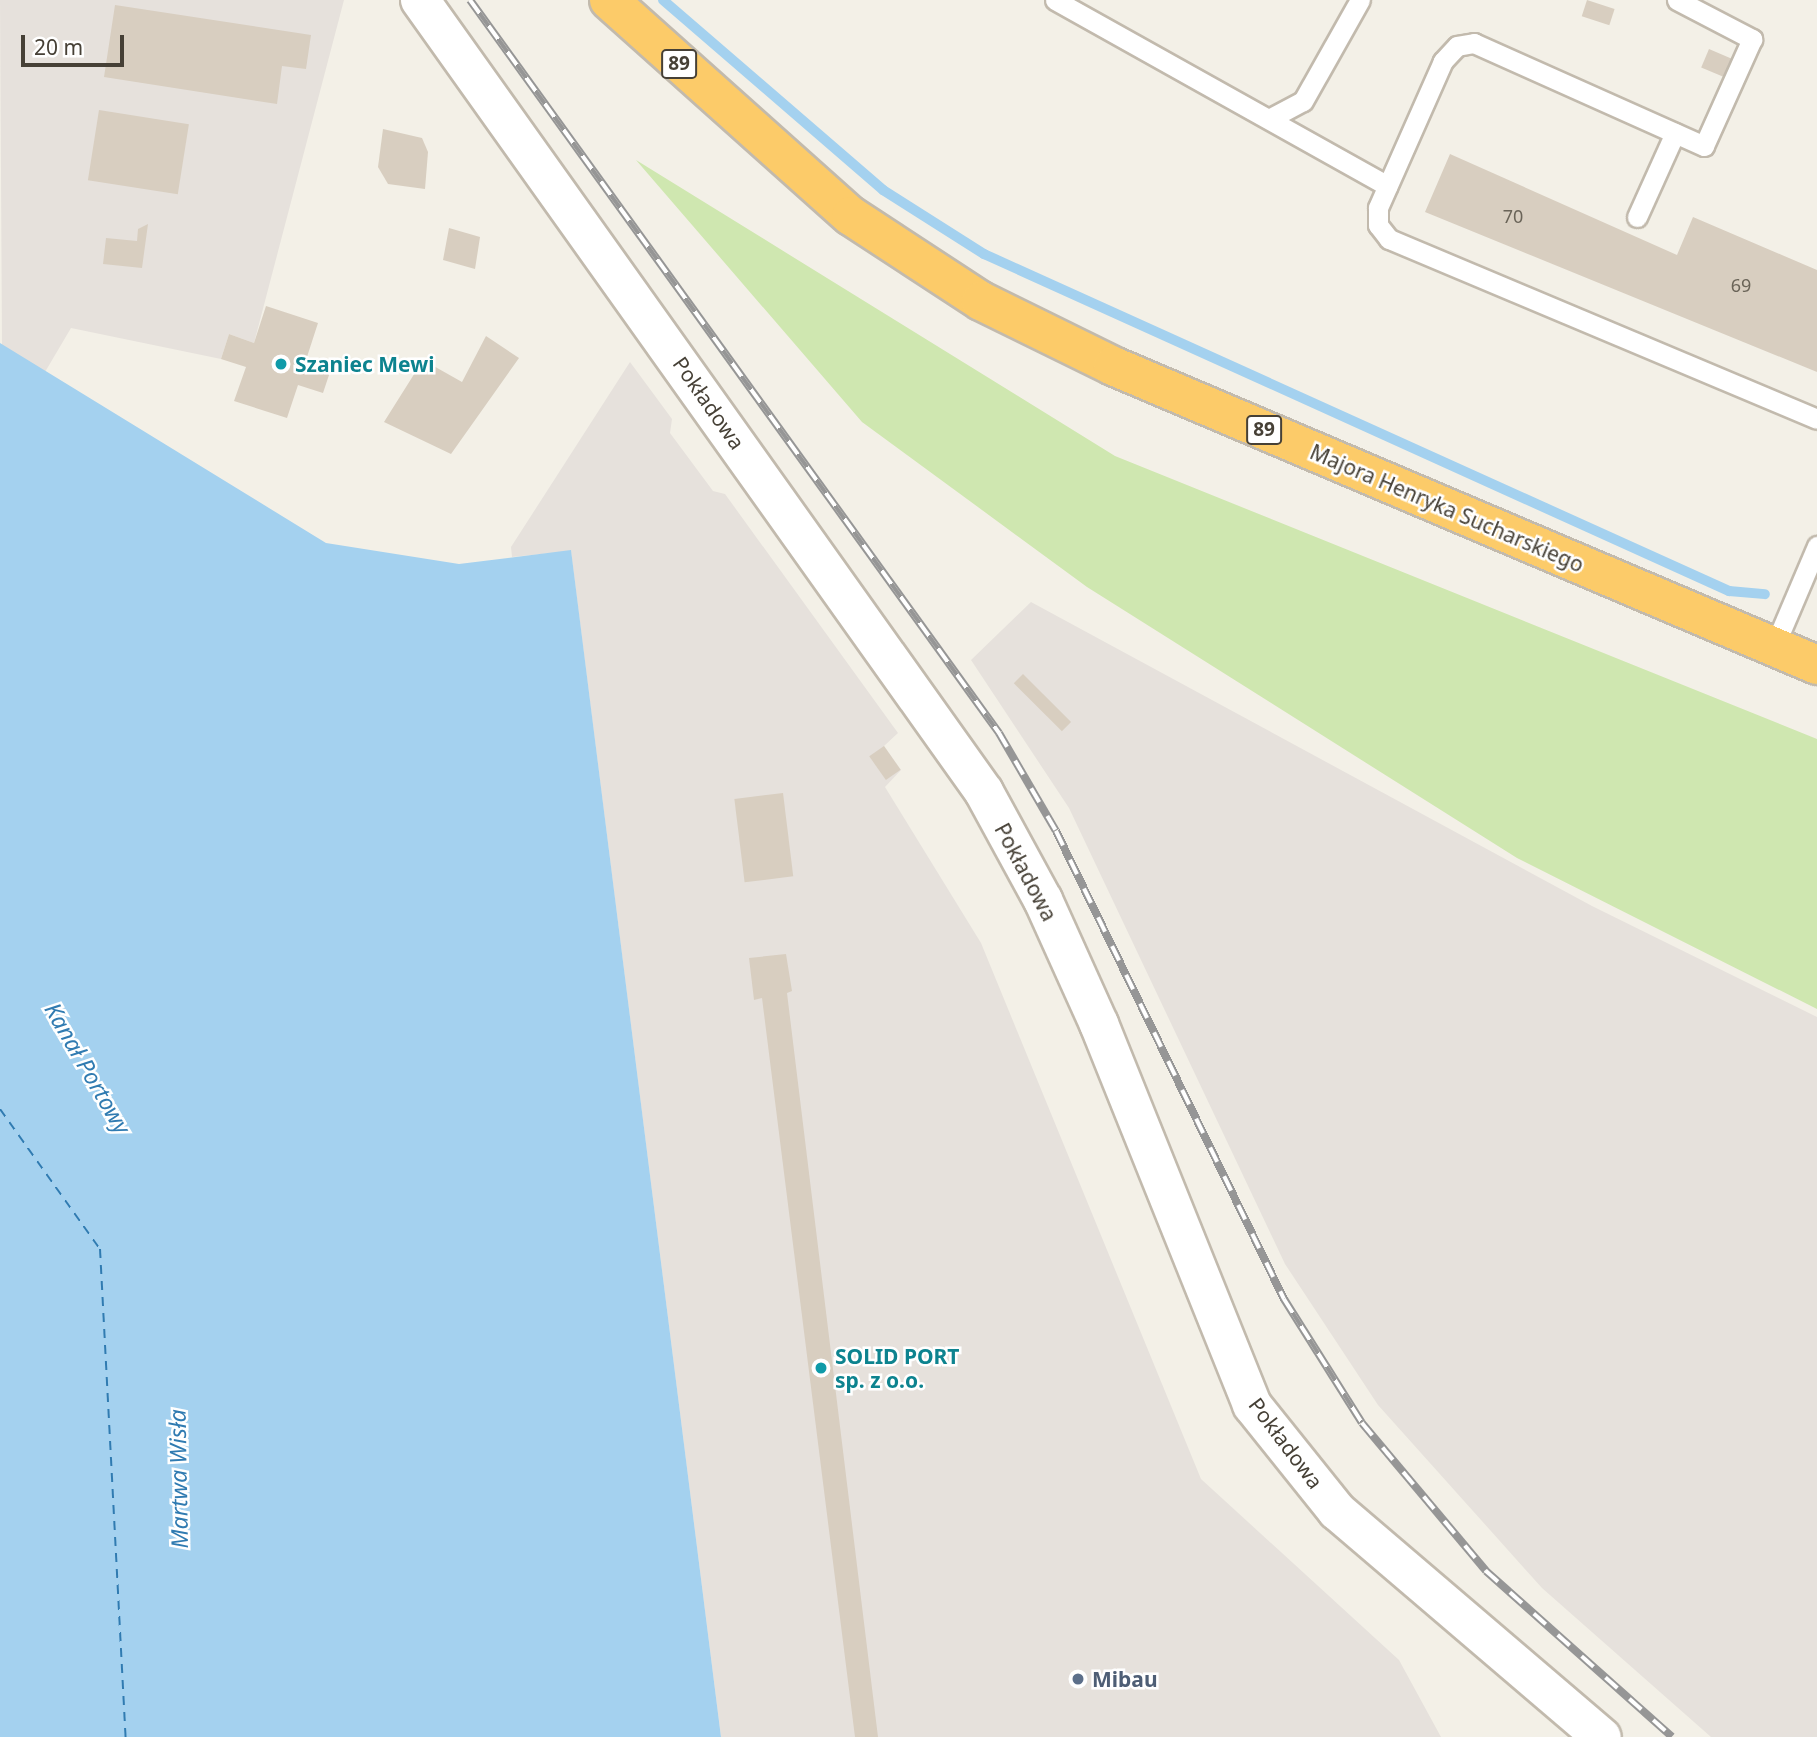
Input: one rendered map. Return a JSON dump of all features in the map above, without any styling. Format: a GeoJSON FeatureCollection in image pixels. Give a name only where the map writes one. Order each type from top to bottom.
{"type":"FeatureCollection","features":[{"type":"Feature","properties":{"kind":"highway","name":"Majora Henryka Sucharskiego"},"geometry":{"type":"LineString","coordinates":[[609,0],[851,216],[981,301],[1126,371],[1817,665]]}},
{"type":"Feature","properties":{"kind":"street","name":"Pokładowa"},"geometry":{"type":"LineString","coordinates":[[420,0],[984,792],[1043,900],[1099,1024],[1252,1405],[1337,1511],[1602,1737]]}},
{"type":"Feature","properties":{"kind":"lane"},"geometry":{"type":"LineString","coordinates":[[1055,0],[1388,186]]}},
{"type":"Feature","properties":{"kind":"lane"},"geometry":{"type":"LineString","coordinates":[[1269,119],[1303,101],[1360,0]]}},
{"type":"Feature","properties":{"kind":"lane"},"geometry":{"type":"LineString","coordinates":[[1677,0],[1752,39],[1704,146],[1474,43],[1457,46],[1443,61],[1378,208],[1378,225],[1389,239],[1817,419]]}},
{"type":"Feature","properties":{"kind":"lane"},"geometry":{"type":"LineString","coordinates":[[1636,217],[1675,133]]}},
{"type":"Feature","properties":{"kind":"lane"},"geometry":{"type":"LineString","coordinates":[[1774,647],[1817,546]]}},
{"type":"Feature","properties":{"kind":"shaded area"},"geometry":{"type":"Polygon","coordinates":[[[0,0],[344,0],[254,343],[229,334],[221,359],[71,328],[45,372],[2,346],[0,0]]]}},
{"type":"Feature","properties":{"kind":"shaded area"},"geometry":{"type":"Polygon","coordinates":[[[630,362],[672,419],[670,433],[713,491],[725,494],[898,733],[884,746],[901,770],[885,787],[981,943],[1201,1479],[1399,1660],[1441,1737],[721,1737],[571,551],[512,557],[511,547],[630,362]]]}},
{"type":"Feature","properties":{"kind":"shaded area"},"geometry":{"type":"Polygon","coordinates":[[[1031,602],[1592,906],[1817,1017],[1817,1737],[1711,1737],[1542,1588],[1378,1405],[1285,1264],[1069,808],[971,660],[1031,602]]]}},
{"type":"Feature","properties":{"kind":"green space"},"geometry":{"type":"Polygon","coordinates":[[[636,160],[1115,456],[1817,739],[1817,1009],[1517,858],[1087,587],[862,422],[636,160]]]}},
{"type":"Feature","properties":{"kind":"water"},"geometry":{"type":"Polygon","coordinates":[[[0,343],[326,543],[459,564],[571,550],[721,1737],[0,1737],[0,343]]]}},
{"type":"Feature","properties":{"kind":"building"},"geometry":{"type":"Polygon","coordinates":[[[1587,0],[1615,9],[1609,25],[1582,16],[1587,0]]]}},
{"type":"Feature","properties":{"kind":"building"},"geometry":{"type":"Polygon","coordinates":[[[115,5],[311,35],[306,69],[282,66],[277,104],[104,77],[115,5]]]}},
{"type":"Feature","properties":{"kind":"building"},"geometry":{"type":"Polygon","coordinates":[[[1709,49],[1733,59],[1725,78],[1701,67],[1709,49]]]}},
{"type":"Feature","properties":{"kind":"building"},"geometry":{"type":"Polygon","coordinates":[[[99,110],[189,124],[178,194],[88,180],[99,110]]]}},
{"type":"Feature","properties":{"kind":"building"},"geometry":{"type":"Polygon","coordinates":[[[383,129],[422,138],[428,152],[425,189],[388,184],[378,167],[383,129]]]}},
{"type":"Feature","properties":{"kind":"building"},"geometry":{"type":"Polygon","coordinates":[[[1450,154],[1677,255],[1693,217],[1817,270],[1817,372],[1425,212],[1450,154]]]}},
{"type":"Feature","properties":{"kind":"building"},"geometry":{"type":"Polygon","coordinates":[[[148,224],[142,268],[103,264],[106,238],[137,241],[138,229],[148,224]]]}},
{"type":"Feature","properties":{"kind":"building"},"geometry":{"type":"Polygon","coordinates":[[[449,228],[480,237],[475,269],[443,260],[449,228]]]}},
{"type":"Feature","properties":{"kind":"building","name":"Szaniec Mewi"},"geometry":{"type":"Polygon","coordinates":[[[266,306],[318,323],[306,360],[331,369],[323,393],[298,385],[287,418],[234,401],[246,367],[221,359],[229,334],[254,343],[266,306]]]}},
{"type":"Feature","properties":{"kind":"building"},"geometry":{"type":"Polygon","coordinates":[[[486,336],[519,358],[451,454],[384,422],[423,360],[462,382],[486,336]]]}},
{"type":"Feature","properties":{"kind":"building"},"geometry":{"type":"Polygon","coordinates":[[[1023,674],[1071,722],[1062,731],[1014,683],[1023,674]]]}},
{"type":"Feature","properties":{"kind":"building"},"geometry":{"type":"Polygon","coordinates":[[[884,746],[901,770],[886,780],[869,756],[884,746]]]}},
{"type":"Feature","properties":{"kind":"building"},"geometry":{"type":"Polygon","coordinates":[[[783,793],[793,876],[745,882],[734,799],[783,793]]]}},
{"type":"Feature","properties":{"kind":"building","name":"SOLID PORT sp. z o.o."},"geometry":{"type":"Polygon","coordinates":[[[786,954],[792,991],[787,993],[878,1737],[855,1737],[762,998],[754,1000],[749,958],[786,954]]]}},
{"type":"Feature","properties":{"kind":"waterway"},"geometry":{"type":"LineString","coordinates":[[663,0],[883,190],[984,254],[1729,591],[1765,594]]}},
{"type":"Feature","properties":{"kind":"ferry route"},"geometry":{"type":"LineString","coordinates":[[0,1109],[100,1249],[126,1737]]}},
{"type":"Feature","properties":{"kind":"railway"},"geometry":{"type":"LineString","coordinates":[[470,0],[999,733],[1056,831],[1284,1299],[1362,1423],[1486,1571],[1672,1737]]}},
{"type":"Feature","properties":{"kind":"place","name":"Szaniec Mewi"},"geometry":{"type":"Point","coordinates":[281,364]}},
{"type":"Feature","properties":{"kind":"place","name":"SOLID PORT sp. z o.o."},"geometry":{"type":"Point","coordinates":[821,1368]}},
{"type":"Feature","properties":{"kind":"place","name":"Mibau"},"geometry":{"type":"Point","coordinates":[1078,1679]}},
{"type":"Feature","properties":{"kind":"water label","name":"Kanał Portowy"},"geometry":{"type":"Point","coordinates":[88,1068]}},
{"type":"Feature","properties":{"kind":"water label","name":"Martwa Wisła"},"geometry":{"type":"Point","coordinates":[178,1479]}}]}
